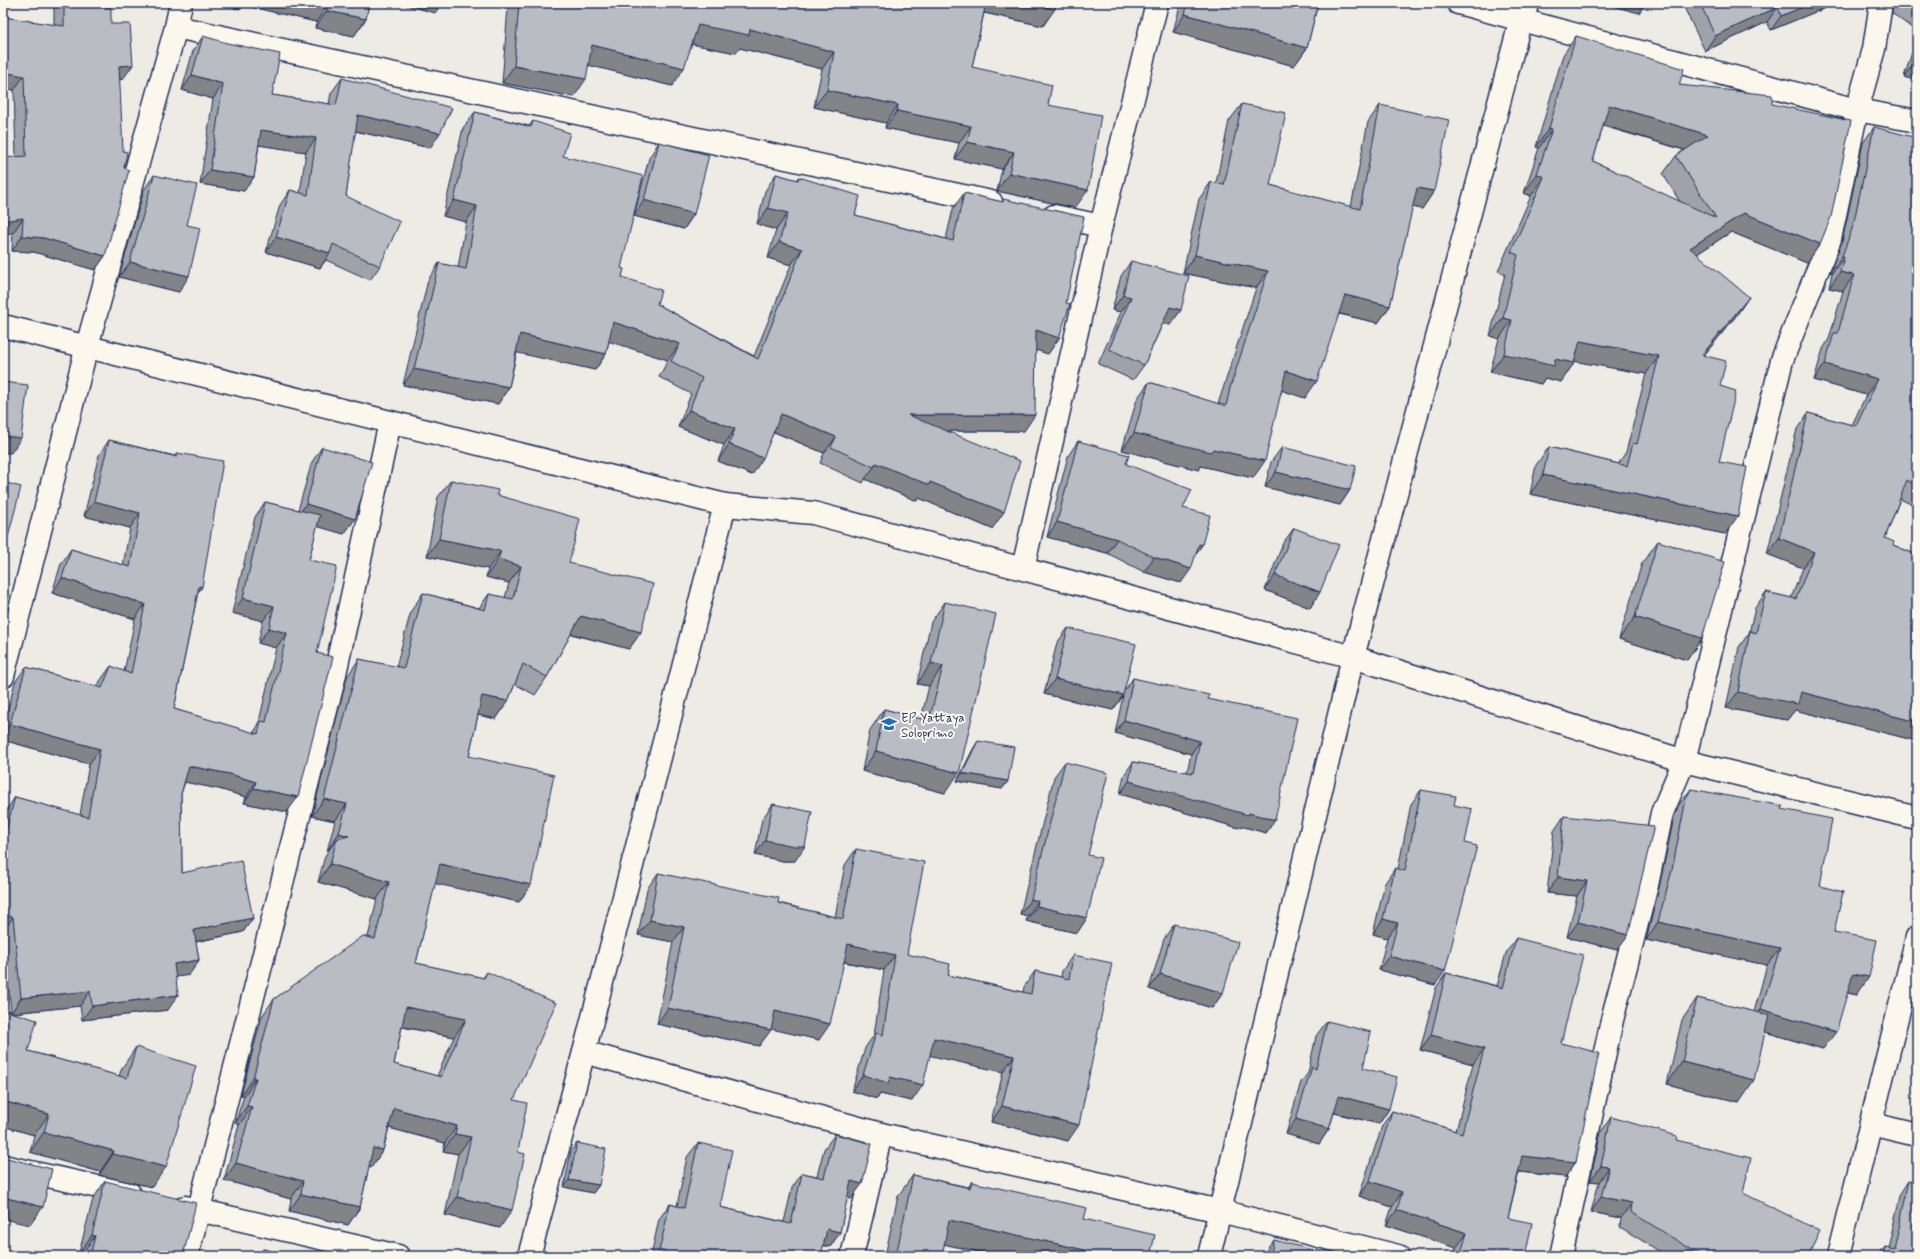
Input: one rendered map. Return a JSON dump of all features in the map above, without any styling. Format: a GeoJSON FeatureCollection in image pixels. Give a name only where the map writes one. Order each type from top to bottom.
{"type":"FeatureCollection","features":[{"type":"Feature","properties":{"kind":"street"},"geometry":{"type":"LineString","coordinates":[[3,676],[87,346],[176,27],[181,3]]}},
{"type":"Feature","properties":{"kind":"street"},"geometry":{"type":"LineString","coordinates":[[1023,568],[1101,226],[1157,3]]}},
{"type":"Feature","properties":{"kind":"street"},"geometry":{"type":"LineString","coordinates":[[1458,3],[1525,11],[1857,110],[1917,121]]}},
{"type":"Feature","properties":{"kind":"street"},"geometry":{"type":"LineString","coordinates":[[1561,1256],[1612,1020],[1647,885],[1662,812],[1684,761],[1782,360],[1830,239],[1857,110],[1874,49],[1881,3]]}},
{"type":"Feature","properties":{"kind":"street"},"geometry":{"type":"LineString","coordinates":[[1209,1256],[1352,657],[1525,11]]}},
{"type":"Feature","properties":{"kind":"street"},"geometry":{"type":"LineString","coordinates":[[176,27],[1008,206]]}},
{"type":"Feature","properties":{"kind":"street"},"geometry":{"type":"LineString","coordinates":[[1031,211],[1101,226]]}},
{"type":"Feature","properties":{"kind":"street"},"geometry":{"type":"LineString","coordinates":[[3,326],[725,505],[813,513],[1352,657],[1684,761],[1917,818]]}},
{"type":"Feature","properties":{"kind":"street"},"geometry":{"type":"LineString","coordinates":[[187,1256],[333,683],[390,422]]}},
{"type":"Feature","properties":{"kind":"street"},"geometry":{"type":"LineString","coordinates":[[529,1256],[584,1052],[725,505]]}},
{"type":"Feature","properties":{"kind":"street"},"geometry":{"type":"LineString","coordinates":[[1838,1256],[1917,937]]}},
{"type":"Feature","properties":{"kind":"street"},"geometry":{"type":"LineString","coordinates":[[584,1052],[881,1134],[1220,1211],[1398,1256]]}},
{"type":"Feature","properties":{"kind":"street"},"geometry":{"type":"LineString","coordinates":[[1871,1124],[1917,1135]]}},
{"type":"Feature","properties":{"kind":"street"},"geometry":{"type":"LineString","coordinates":[[852,1256],[881,1134]]}},
{"type":"Feature","properties":{"kind":"street"},"geometry":{"type":"LineString","coordinates":[[3,1166],[146,1198]]}},
{"type":"Feature","properties":{"kind":"street"},"geometry":{"type":"LineString","coordinates":[[168,1203],[398,1256]]}},
{"type":"Feature","properties":{"kind":"building"},"geometry":{"type":"Polygon","coordinates":[[[64,3],[94,3],[111,8],[111,24],[130,24],[133,65],[119,66],[123,151],[127,152],[124,168],[129,170],[105,256],[44,238],[22,236],[23,218],[3,221],[3,158],[26,156],[24,76],[3,72],[3,17],[64,26],[64,3]]]}},
{"type":"Feature","properties":{"kind":"building"},"geometry":{"type":"Polygon","coordinates":[[[322,3],[369,3],[366,19],[327,11],[328,5],[322,3]]]}},
{"type":"Feature","properties":{"kind":"building"},"geometry":{"type":"Polygon","coordinates":[[[519,3],[986,3],[972,67],[1052,85],[1048,105],[1101,115],[1088,190],[1009,173],[1014,152],[967,142],[971,126],[897,111],[898,105],[827,90],[834,52],[750,29],[749,35],[698,25],[684,68],[592,45],[586,79],[514,66],[519,3]]]}},
{"type":"Feature","properties":{"kind":"building"},"geometry":{"type":"Polygon","coordinates":[[[1029,3],[1057,3],[1055,9],[1029,3]]]}},
{"type":"Feature","properties":{"kind":"building"},"geometry":{"type":"Polygon","coordinates":[[[1188,3],[1318,3],[1307,48],[1185,14],[1188,3]]]}},
{"type":"Feature","properties":{"kind":"building"},"geometry":{"type":"Polygon","coordinates":[[[1700,3],[1812,3],[1781,16],[1778,7],[1715,36],[1700,3]]]}},
{"type":"Feature","properties":{"kind":"building"},"geometry":{"type":"Polygon","coordinates":[[[203,36],[227,43],[280,54],[272,95],[336,105],[342,78],[452,108],[440,133],[358,115],[346,196],[400,222],[380,266],[333,244],[330,253],[276,237],[290,190],[308,195],[316,138],[261,130],[254,177],[210,170],[223,84],[192,75],[203,36]]]}},
{"type":"Feature","properties":{"kind":"building"},"geometry":{"type":"Polygon","coordinates":[[[1576,36],[1684,69],[1679,85],[1772,95],[1772,104],[1851,121],[1831,217],[1820,244],[1744,213],[1690,248],[1749,297],[1702,355],[1726,361],[1720,386],[1736,391],[1719,462],[1747,467],[1738,516],[1543,475],[1549,447],[1627,466],[1633,443],[1637,444],[1659,356],[1580,341],[1574,363],[1555,359],[1554,366],[1504,354],[1512,320],[1503,318],[1518,255],[1511,252],[1544,177],[1537,174],[1552,129],[1549,128],[1576,36]],[[1609,105],[1593,161],[1716,218],[1676,156],[1708,135],[1609,105]]]}},
{"type":"Feature","properties":{"kind":"building"},"geometry":{"type":"Polygon","coordinates":[[[1242,104],[1286,113],[1270,185],[1360,209],[1380,105],[1449,120],[1434,191],[1417,188],[1390,306],[1345,295],[1317,381],[1286,371],[1265,461],[1213,449],[1211,452],[1134,433],[1149,382],[1226,406],[1230,388],[1268,271],[1195,255],[1211,182],[1224,185],[1242,104]]]}},
{"type":"Feature","properties":{"kind":"building"},"geometry":{"type":"Polygon","coordinates":[[[475,112],[531,127],[533,121],[570,133],[563,156],[643,176],[621,268],[624,269],[622,277],[661,290],[657,304],[758,359],[802,249],[779,242],[788,213],[768,208],[776,174],[798,180],[799,177],[860,196],[855,215],[953,241],[964,193],[1003,202],[1003,199],[1084,217],[1066,303],[1070,304],[1059,338],[1036,330],[1035,415],[908,415],[1020,461],[1004,512],[930,482],[929,485],[876,463],[874,467],[831,447],[836,437],[781,414],[763,458],[729,444],[735,429],[689,410],[702,378],[671,361],[680,344],[613,322],[606,354],[520,334],[509,387],[414,369],[439,263],[466,269],[477,206],[454,200],[475,112]]]}},
{"type":"Feature","properties":{"kind":"building"},"geometry":{"type":"Polygon","coordinates":[[[1874,127],[1917,138],[1917,426],[1911,436],[1917,439],[1917,486],[1907,480],[1885,538],[1894,542],[1893,545],[1917,555],[1917,722],[1801,692],[1798,704],[1738,692],[1750,631],[1756,633],[1766,592],[1796,599],[1814,552],[1779,538],[1808,413],[1856,426],[1878,379],[1825,364],[1834,333],[1838,333],[1854,275],[1840,272],[1844,257],[1842,256],[1853,226],[1874,127]]]}},
{"type":"Feature","properties":{"kind":"building"},"geometry":{"type":"Polygon","coordinates":[[[659,142],[709,155],[694,214],[644,200],[659,142]]]}},
{"type":"Feature","properties":{"kind":"building"},"geometry":{"type":"Polygon","coordinates":[[[154,175],[197,185],[187,225],[200,228],[189,276],[130,262],[154,175]]]}},
{"type":"Feature","properties":{"kind":"building"},"geometry":{"type":"Polygon","coordinates":[[[1131,261],[1189,276],[1181,310],[1170,307],[1144,365],[1109,349],[1131,297],[1123,295],[1131,261]]]}},
{"type":"Feature","properties":{"kind":"building"},"geometry":{"type":"Polygon","coordinates":[[[3,382],[28,385],[21,438],[3,436],[3,382]]]}},
{"type":"Feature","properties":{"kind":"building"},"geometry":{"type":"Polygon","coordinates":[[[109,440],[177,457],[177,453],[223,461],[202,587],[199,586],[174,709],[258,734],[261,721],[266,722],[287,633],[269,628],[274,606],[243,598],[265,502],[320,515],[309,560],[337,566],[317,653],[333,657],[298,797],[254,788],[256,782],[230,774],[189,766],[181,794],[182,873],[241,860],[253,918],[194,930],[199,960],[174,964],[178,995],[92,1006],[90,991],[21,998],[13,917],[3,915],[3,842],[15,797],[88,817],[100,749],[10,724],[26,667],[102,688],[111,666],[131,674],[145,604],[62,578],[71,549],[130,567],[140,513],[94,501],[109,440]]]}},
{"type":"Feature","properties":{"kind":"building"},"geometry":{"type":"Polygon","coordinates":[[[1078,441],[1129,455],[1126,464],[1192,490],[1183,508],[1210,515],[1202,545],[1199,544],[1191,569],[1154,557],[1117,539],[1057,522],[1078,441]]]}},
{"type":"Feature","properties":{"kind":"building"},"geometry":{"type":"Polygon","coordinates":[[[322,447],[372,462],[355,519],[306,504],[322,447]]]}},
{"type":"Feature","properties":{"kind":"building"},"geometry":{"type":"Polygon","coordinates":[[[1282,447],[1356,466],[1350,490],[1276,472],[1282,447]]]}},
{"type":"Feature","properties":{"kind":"building"},"geometry":{"type":"Polygon","coordinates":[[[451,480],[498,490],[497,495],[580,519],[569,563],[653,584],[641,632],[581,616],[547,677],[523,664],[508,701],[482,696],[469,756],[554,775],[531,885],[440,864],[416,963],[484,978],[487,972],[556,1003],[514,1100],[527,1103],[518,1152],[525,1154],[512,1210],[457,1197],[471,1137],[455,1134],[457,1126],[394,1108],[383,1150],[373,1148],[360,1207],[301,1194],[303,1181],[236,1163],[252,1107],[247,1106],[256,1078],[253,1078],[274,999],[363,936],[375,939],[389,882],[330,864],[337,839],[349,836],[339,833],[347,804],[324,799],[359,659],[404,668],[423,593],[485,610],[489,594],[513,599],[521,566],[498,559],[501,551],[439,539],[451,480]],[[406,1007],[394,1064],[441,1077],[466,1019],[406,1007]]]}},
{"type":"Feature","properties":{"kind":"building"},"geometry":{"type":"Polygon","coordinates":[[[3,482],[21,487],[4,552],[3,552],[3,482]]]}},
{"type":"Feature","properties":{"kind":"building"},"geometry":{"type":"Polygon","coordinates":[[[1294,528],[1339,545],[1320,592],[1275,575],[1294,528]]]}},
{"type":"Feature","properties":{"kind":"building"},"geometry":{"type":"Polygon","coordinates":[[[1658,541],[1725,562],[1702,638],[1635,617],[1658,541]]]}},
{"type":"Feature","properties":{"kind":"building"},"geometry":{"type":"Polygon","coordinates":[[[945,602],[996,614],[959,773],[876,751],[884,709],[929,721],[943,666],[931,663],[945,602]]]}},
{"type":"Feature","properties":{"kind":"building"},"geometry":{"type":"Polygon","coordinates":[[[1068,628],[1136,644],[1123,695],[1055,679],[1068,628]]]}},
{"type":"Feature","properties":{"kind":"building"},"geometry":{"type":"Polygon","coordinates":[[[1133,678],[1209,695],[1208,699],[1297,718],[1275,820],[1249,813],[1248,815],[1129,781],[1133,762],[1193,773],[1200,741],[1124,720],[1133,678]]]}},
{"type":"Feature","properties":{"kind":"building"},"geometry":{"type":"Polygon","coordinates":[[[978,741],[1014,747],[1008,781],[962,773],[978,741]]]}},
{"type":"Feature","properties":{"kind":"building"},"geometry":{"type":"Polygon","coordinates":[[[1065,762],[1108,773],[1088,855],[1101,858],[1087,918],[1037,906],[1038,901],[1031,899],[1065,762]]]}},
{"type":"Feature","properties":{"kind":"building"},"geometry":{"type":"Polygon","coordinates":[[[1691,789],[1783,806],[1782,809],[1832,819],[1820,886],[1843,892],[1834,932],[1877,940],[1869,977],[1853,974],[1836,1032],[1761,1009],[1780,948],[1658,922],[1672,870],[1686,799],[1691,789]]]}},
{"type":"Feature","properties":{"kind":"building"},"geometry":{"type":"Polygon","coordinates":[[[1421,790],[1456,796],[1454,805],[1472,809],[1465,843],[1477,846],[1445,971],[1389,956],[1398,923],[1383,919],[1395,868],[1405,871],[1421,790]]]}},
{"type":"Feature","properties":{"kind":"building"},"geometry":{"type":"Polygon","coordinates":[[[773,804],[812,812],[805,846],[794,846],[765,840],[773,804]]]}},
{"type":"Feature","properties":{"kind":"building"},"geometry":{"type":"Polygon","coordinates":[[[1564,816],[1654,826],[1628,935],[1578,922],[1587,881],[1558,877],[1564,816]]]}},
{"type":"Feature","properties":{"kind":"building"},"geometry":{"type":"Polygon","coordinates":[[[856,849],[924,862],[907,954],[950,964],[948,975],[1031,994],[1035,971],[1069,979],[1073,955],[1112,963],[1079,1125],[1002,1106],[1014,1056],[934,1038],[923,1085],[890,1077],[888,1083],[863,1075],[876,1033],[883,1035],[895,955],[848,944],[830,1024],[775,1011],[771,1030],[668,1008],[684,927],[650,920],[658,873],[779,898],[778,903],[843,919],[856,849]]]}},
{"type":"Feature","properties":{"kind":"building"},"geometry":{"type":"Polygon","coordinates":[[[1174,924],[1238,942],[1223,993],[1160,974],[1174,924]]]}},
{"type":"Feature","properties":{"kind":"building"},"geometry":{"type":"Polygon","coordinates":[[[1516,938],[1583,955],[1561,1043],[1599,1053],[1576,1162],[1522,1156],[1508,1218],[1532,1223],[1525,1256],[1460,1256],[1467,1233],[1397,1210],[1402,1192],[1370,1181],[1392,1111],[1462,1133],[1484,1049],[1431,1035],[1446,973],[1503,988],[1516,938]]]}},
{"type":"Feature","properties":{"kind":"building"},"geometry":{"type":"Polygon","coordinates":[[[1697,998],[1769,1015],[1754,1080],[1682,1062],[1697,998]]]}},
{"type":"Feature","properties":{"kind":"building"},"geometry":{"type":"Polygon","coordinates":[[[3,1010],[37,1020],[28,1051],[127,1078],[136,1047],[196,1066],[166,1167],[113,1154],[114,1151],[44,1132],[49,1114],[3,1101],[3,1010]]]}},
{"type":"Feature","properties":{"kind":"building"},"geometry":{"type":"Polygon","coordinates":[[[1327,1021],[1371,1032],[1363,1068],[1397,1077],[1389,1109],[1339,1096],[1329,1129],[1296,1119],[1312,1067],[1316,1069],[1327,1021]]]}},
{"type":"Feature","properties":{"kind":"building"},"geometry":{"type":"Polygon","coordinates":[[[1611,1117],[1677,1136],[1676,1140],[1751,1158],[1743,1193],[1820,1231],[1808,1256],[1702,1256],[1631,1212],[1632,1203],[1601,1197],[1609,1167],[1601,1166],[1611,1117]]]}},
{"type":"Feature","properties":{"kind":"building"},"geometry":{"type":"Polygon","coordinates":[[[835,1134],[872,1144],[862,1184],[851,1181],[840,1232],[827,1229],[821,1256],[658,1256],[670,1204],[684,1208],[698,1143],[732,1150],[720,1207],[791,1224],[802,1173],[824,1178],[835,1134]]]}},
{"type":"Feature","properties":{"kind":"building"},"geometry":{"type":"Polygon","coordinates":[[[577,1143],[606,1149],[599,1185],[569,1180],[577,1143]]]}},
{"type":"Feature","properties":{"kind":"building"},"geometry":{"type":"Polygon","coordinates":[[[3,1157],[52,1169],[43,1207],[3,1197],[3,1157]]]}},
{"type":"Feature","properties":{"kind":"building"},"geometry":{"type":"Polygon","coordinates":[[[913,1175],[970,1188],[972,1182],[1087,1208],[1084,1219],[1155,1235],[1150,1256],[1084,1256],[1085,1250],[949,1220],[942,1256],[896,1256],[913,1175]]]}},
{"type":"Feature","properties":{"kind":"building"},"geometry":{"type":"Polygon","coordinates":[[[105,1181],[196,1203],[183,1256],[164,1254],[163,1256],[90,1256],[95,1236],[92,1235],[105,1181]]]}},
{"type":"Feature","properties":{"kind":"building"},"geometry":{"type":"Polygon","coordinates":[[[1909,1181],[1917,1183],[1917,1256],[1882,1256],[1884,1246],[1894,1248],[1909,1181]]]}},
{"type":"Feature","properties":{"kind":"building"},"geometry":{"type":"Polygon","coordinates":[[[1274,1240],[1313,1250],[1312,1255],[1316,1256],[1270,1256],[1274,1240]]]}},
{"type":"Feature","properties":{"kind":"building"},"geometry":{"type":"Polygon","coordinates":[[[263,1249],[291,1256],[262,1256],[263,1249]]]}},
{"type":"Feature","properties":{"kind":"building"},"geometry":{"type":"Polygon","coordinates":[[[570,1252],[588,1256],[570,1256],[570,1252]]]}},
{"type":"Feature","properties":{"kind":"building"},"geometry":{"type":"Polygon","coordinates":[[[349,1253],[364,1256],[348,1256],[349,1253]]]}},
{"type":"Feature","properties":{"kind":"place","name":"EP Yattaya Soloprimo"},"geometry":{"type":"Point","coordinates":[889,724]}}]}
